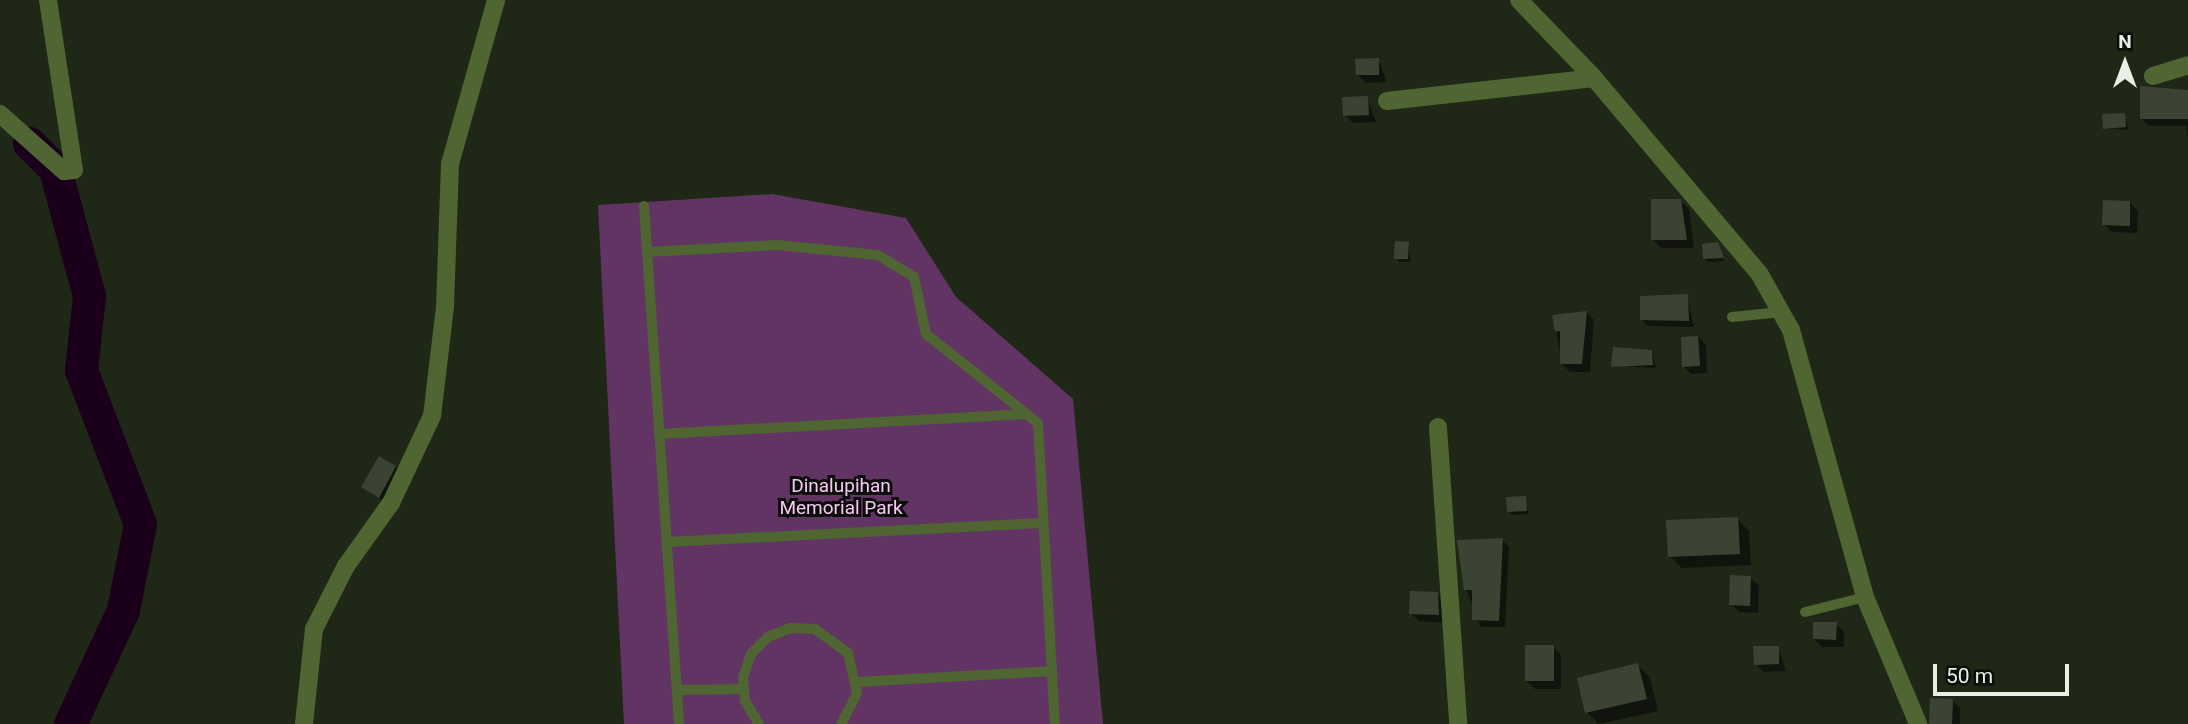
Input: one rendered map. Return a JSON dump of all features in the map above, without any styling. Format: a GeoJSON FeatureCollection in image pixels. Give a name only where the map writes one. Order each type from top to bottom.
{"type":"FeatureCollection","features":[{"type":"Feature","properties":{"kind":"street"},"geometry":{"type":"LineString","coordinates":[[0,114],[64,171],[74,170],[48,0]]}},
{"type":"Feature","properties":{"kind":"street"},"geometry":{"type":"LineString","coordinates":[[303,724],[314,629],[346,566],[391,503],[432,416],[445,307],[450,164],[496,0]]}},
{"type":"Feature","properties":{"kind":"street"},"geometry":{"type":"LineString","coordinates":[[1519,0],[1594,78],[1759,273],[1781,312],[1807,370],[1865,597],[1918,724]]}},
{"type":"Feature","properties":{"kind":"street"},"geometry":{"type":"LineString","coordinates":[[2153,76],[2188,65]]}},
{"type":"Feature","properties":{"kind":"street"},"geometry":{"type":"LineString","coordinates":[[1387,101],[1594,78]]}},
{"type":"Feature","properties":{"kind":"street"},"geometry":{"type":"LineString","coordinates":[[1438,427],[1458,724]]}},
{"type":"Feature","properties":{"kind":"lane"},"geometry":{"type":"LineString","coordinates":[[644,206],[679,724]]}},
{"type":"Feature","properties":{"kind":"lane"},"geometry":{"type":"LineString","coordinates":[[647,252],[778,245],[878,255],[914,277],[926,334],[1038,423],[1055,724]]}},
{"type":"Feature","properties":{"kind":"lane"},"geometry":{"type":"LineString","coordinates":[[1732,317],[1781,312]]}},
{"type":"Feature","properties":{"kind":"lane"},"geometry":{"type":"LineString","coordinates":[[659,434],[1027,414]]}},
{"type":"Feature","properties":{"kind":"lane"},"geometry":{"type":"LineString","coordinates":[[667,542],[1043,523]]}},
{"type":"Feature","properties":{"kind":"lane"},"geometry":{"type":"LineString","coordinates":[[1805,611],[1865,597]]}},
{"type":"Feature","properties":{"kind":"lane"},"geometry":{"type":"LineString","coordinates":[[759,724],[744,689],[751,654],[768,637],[790,628],[834,638],[848,653],[857,682],[850,713],[841,724]]}},
{"type":"Feature","properties":{"kind":"lane"},"geometry":{"type":"LineString","coordinates":[[857,682],[1051,671]]}},
{"type":"Feature","properties":{"kind":"lane"},"geometry":{"type":"LineString","coordinates":[[677,690],[744,689]]}},
{"type":"Feature","properties":{"kind":"green space","name":"Dinalupihan Memorial Park"},"geometry":{"type":"Polygon","coordinates":[[[772,194],[906,218],[956,297],[1073,399],[1103,724],[624,724],[598,205],[772,194]]]}},
{"type":"Feature","properties":{"kind":"building"},"geometry":{"type":"Polygon","coordinates":[[[1379,58],[1379,75],[1356,75],[1355,59],[1379,58]]]}},
{"type":"Feature","properties":{"kind":"building"},"geometry":{"type":"Polygon","coordinates":[[[2140,86],[2188,90],[2188,119],[2140,119],[2140,86]]]}},
{"type":"Feature","properties":{"kind":"building"},"geometry":{"type":"Polygon","coordinates":[[[1368,96],[1369,115],[1343,116],[1342,97],[1368,96]]]}},
{"type":"Feature","properties":{"kind":"building"},"geometry":{"type":"Polygon","coordinates":[[[2125,113],[2126,127],[2103,129],[2102,114],[2125,113]]]}},
{"type":"Feature","properties":{"kind":"building"},"geometry":{"type":"Polygon","coordinates":[[[1651,199],[1681,199],[1687,240],[1651,240],[1651,199]]]}},
{"type":"Feature","properties":{"kind":"building"},"geometry":{"type":"Polygon","coordinates":[[[2103,200],[2130,201],[2130,226],[2102,225],[2103,200]]]}},
{"type":"Feature","properties":{"kind":"building"},"geometry":{"type":"Polygon","coordinates":[[[1395,241],[1409,242],[1408,259],[1394,259],[1395,241]]]}},
{"type":"Feature","properties":{"kind":"building"},"geometry":{"type":"Polygon","coordinates":[[[1718,242],[1724,258],[1703,259],[1702,244],[1718,242]]]}},
{"type":"Feature","properties":{"kind":"building"},"geometry":{"type":"Polygon","coordinates":[[[1688,294],[1689,321],[1640,320],[1640,296],[1688,294]]]}},
{"type":"Feature","properties":{"kind":"building"},"geometry":{"type":"Polygon","coordinates":[[[1587,311],[1582,364],[1560,364],[1560,331],[1555,332],[1552,315],[1587,311]]]}},
{"type":"Feature","properties":{"kind":"building"},"geometry":{"type":"Polygon","coordinates":[[[1698,336],[1700,366],[1682,367],[1681,337],[1698,336]]]}},
{"type":"Feature","properties":{"kind":"building"},"geometry":{"type":"Polygon","coordinates":[[[1613,347],[1652,350],[1653,365],[1611,367],[1613,347]]]}},
{"type":"Feature","properties":{"kind":"building"},"geometry":{"type":"Polygon","coordinates":[[[379,456],[396,466],[379,498],[361,487],[379,456]]]}},
{"type":"Feature","properties":{"kind":"building"},"geometry":{"type":"Polygon","coordinates":[[[1526,496],[1527,511],[1507,512],[1506,497],[1526,496]]]}},
{"type":"Feature","properties":{"kind":"building"},"geometry":{"type":"Polygon","coordinates":[[[1738,517],[1740,554],[1668,557],[1666,520],[1738,517]]]}},
{"type":"Feature","properties":{"kind":"building"},"geometry":{"type":"Polygon","coordinates":[[[1503,538],[1499,621],[1472,620],[1472,590],[1464,590],[1457,540],[1503,538]]]}},
{"type":"Feature","properties":{"kind":"building"},"geometry":{"type":"Polygon","coordinates":[[[1730,575],[1751,576],[1750,606],[1729,605],[1730,575]]]}},
{"type":"Feature","properties":{"kind":"building"},"geometry":{"type":"Polygon","coordinates":[[[1410,591],[1438,592],[1439,615],[1409,614],[1410,591]]]}},
{"type":"Feature","properties":{"kind":"building"},"geometry":{"type":"Polygon","coordinates":[[[1813,622],[1837,622],[1836,640],[1813,639],[1813,622]]]}},
{"type":"Feature","properties":{"kind":"building"},"geometry":{"type":"Polygon","coordinates":[[[1525,645],[1554,645],[1554,681],[1525,681],[1525,645]]]}},
{"type":"Feature","properties":{"kind":"building"},"geometry":{"type":"Polygon","coordinates":[[[1753,646],[1779,646],[1779,664],[1754,665],[1753,646]]]}},
{"type":"Feature","properties":{"kind":"building"},"geometry":{"type":"Polygon","coordinates":[[[1638,663],[1647,699],[1585,713],[1577,678],[1638,663]]]}},
{"type":"Feature","properties":{"kind":"building"},"geometry":{"type":"Polygon","coordinates":[[[1930,698],[1953,699],[1952,724],[1929,724],[1930,698]]]}},
{"type":"Feature","properties":{"kind":"waterway"},"geometry":{"type":"LineString","coordinates":[[29,143],[55,169],[89,296],[81,370],[140,524],[123,610],[70,724]]}}]}
